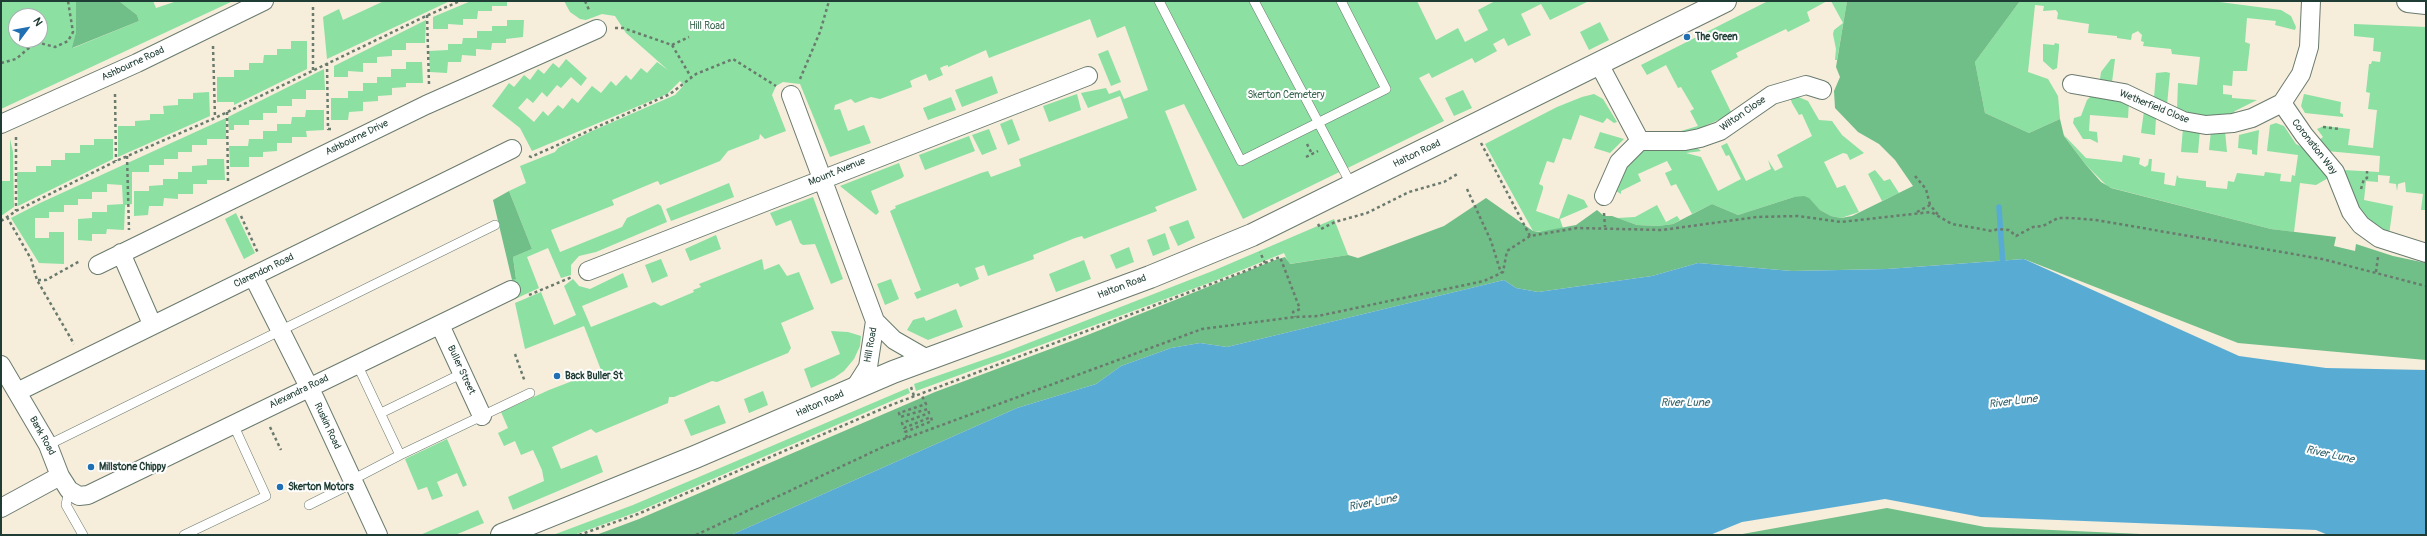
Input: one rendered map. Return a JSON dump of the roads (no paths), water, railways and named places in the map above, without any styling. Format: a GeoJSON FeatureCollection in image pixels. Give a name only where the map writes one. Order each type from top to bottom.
{"type":"FeatureCollection","features":[{"type":"Feature","properties":{"kind":"street","name":"Ashbourne Road"},"geometry":{"type":"LineString","coordinates":[[1,124],[137,63],[264,1]]}},
{"type":"Feature","properties":{"kind":"street","name":"Halton Road"},"geometry":{"type":"LineString","coordinates":[[502,535],[695,457],[927,359],[974,344],[1177,266],[1252,234],[1473,127],[1725,1]]}},
{"type":"Feature","properties":{"kind":"street"},"geometry":{"type":"LineString","coordinates":[[2282,103],[2301,74],[2309,47],[2311,1]]}},
{"type":"Feature","properties":{"kind":"street"},"geometry":{"type":"LineString","coordinates":[[2408,1],[2426,3]]}},
{"type":"Feature","properties":{"kind":"street","name":"Ashbourne Drive"},"geometry":{"type":"LineString","coordinates":[[92,261],[121,253],[426,104],[597,29]]}},
{"type":"Feature","properties":{"kind":"street"},"geometry":{"type":"LineString","coordinates":[[1599,64],[1640,141],[1619,162],[1604,196]]}},
{"type":"Feature","properties":{"kind":"street","name":"Mount Avenue"},"geometry":{"type":"LineString","coordinates":[[581,273],[821,178],[1088,76]]}},
{"type":"Feature","properties":{"kind":"street","name":"Wetherfield Close"},"geometry":{"type":"LineString","coordinates":[[2072,84],[2124,93],[2183,121],[2206,124],[2233,123],[2252,118],[2282,103]]}},
{"type":"Feature","properties":{"kind":"street","name":"Wilton Close"},"geometry":{"type":"LineString","coordinates":[[1640,141],[1685,141],[1700,138],[1720,131],[1772,94],[1806,85],[1822,90]]}},
{"type":"Feature","properties":{"kind":"street","name":"Hill Road"},"geometry":{"type":"LineString","coordinates":[[790,95],[875,322],[894,340],[927,359]]}},
{"type":"Feature","properties":{"kind":"street","name":"Coronation Way"},"geometry":{"type":"LineString","coordinates":[[2282,103],[2304,135],[2335,172],[2351,212],[2361,225],[2379,238],[2401,247],[2426,253]]}},
{"type":"Feature","properties":{"kind":"street","name":"Clarendon Road"},"geometry":{"type":"LineString","coordinates":[[17,392],[152,324],[512,149]]}},
{"type":"Feature","properties":{"kind":"street"},"geometry":{"type":"LineString","coordinates":[[121,253],[152,324]]}},
{"type":"Feature","properties":{"kind":"street","name":"Ruskin Road"},"geometry":{"type":"LineString","coordinates":[[253,276],[309,387],[378,535]]}},
{"type":"Feature","properties":{"kind":"street","name":"Alexandra Road"},"geometry":{"type":"LineString","coordinates":[[65,483],[79,496],[88,495],[440,325],[517,294]]}},
{"type":"Feature","properties":{"kind":"street","name":"Hill Road"},"geometry":{"type":"LineString","coordinates":[[854,389],[868,367],[875,322]]}},
{"type":"Feature","properties":{"kind":"street","name":"Buller Street"},"geometry":{"type":"LineString","coordinates":[[440,325],[482,416]]}},
{"type":"Feature","properties":{"kind":"street","name":"Bank Road"},"geometry":{"type":"LineString","coordinates":[[1,365],[48,444],[65,483]]}},
{"type":"Feature","properties":{"kind":"street"},"geometry":{"type":"LineString","coordinates":[[1,508],[65,483]]}},
{"type":"Feature","properties":{"kind":"lane"},"geometry":{"type":"LineString","coordinates":[[1159,1],[1241,161],[1386,89],[1341,1]]}},
{"type":"Feature","properties":{"kind":"lane"},"geometry":{"type":"LineString","coordinates":[[1254,1],[1352,186]]}},
{"type":"Feature","properties":{"kind":"lane"},"geometry":{"type":"LineString","coordinates":[[48,444],[495,225]]}},
{"type":"Feature","properties":{"kind":"lane"},"geometry":{"type":"LineString","coordinates":[[357,364],[400,455]]}},
{"type":"Feature","properties":{"kind":"lane"},"geometry":{"type":"LineString","coordinates":[[381,413],[462,373]]}},
{"type":"Feature","properties":{"kind":"lane"},"geometry":{"type":"LineString","coordinates":[[309,505],[400,455],[530,393]]}},
{"type":"Feature","properties":{"kind":"lane"},"geometry":{"type":"LineString","coordinates":[[184,535],[266,496],[233,424]]}},
{"type":"Feature","properties":{"kind":"lane"},"geometry":{"type":"LineString","coordinates":[[65,483],[66,505],[83,535]]}},
{"type":"Feature","properties":{"kind":"water","name":"River Lune"},"geometry":{"type":"Polygon","coordinates":[[[2024,259],[2239,356],[2326,368],[2426,370],[2426,535],[2328,535],[2316,530],[1981,517],[1885,499],[1742,522],[1710,535],[731,535],[1017,408],[1096,384],[1121,366],[1171,348],[1200,343],[1227,347],[1504,280],[1516,288],[1538,292],[1652,276],[1698,263],[1792,271],[1887,269],[2024,259]]]}},
{"type":"Feature","properties":{"kind":"waterway"},"geometry":{"type":"LineString","coordinates":[[1999,207],[2003,267]]}},
{"type":"Feature","properties":{"kind":"place","name":"The Green"},"geometry":{"type":"Point","coordinates":[1687,37]}},
{"type":"Feature","properties":{"kind":"place","name":"Back Buller St"},"geometry":{"type":"Point","coordinates":[557,376]}},
{"type":"Feature","properties":{"kind":"place","name":"Millstone Chippy"},"geometry":{"type":"Point","coordinates":[91,467]}},
{"type":"Feature","properties":{"kind":"place","name":"Skerton Motors"},"geometry":{"type":"Point","coordinates":[280,487]}},
{"type":"Feature","properties":{"kind":"park label","name":"Skerton Cemetery"},"geometry":{"type":"Point","coordinates":[1286,95]}}]}
